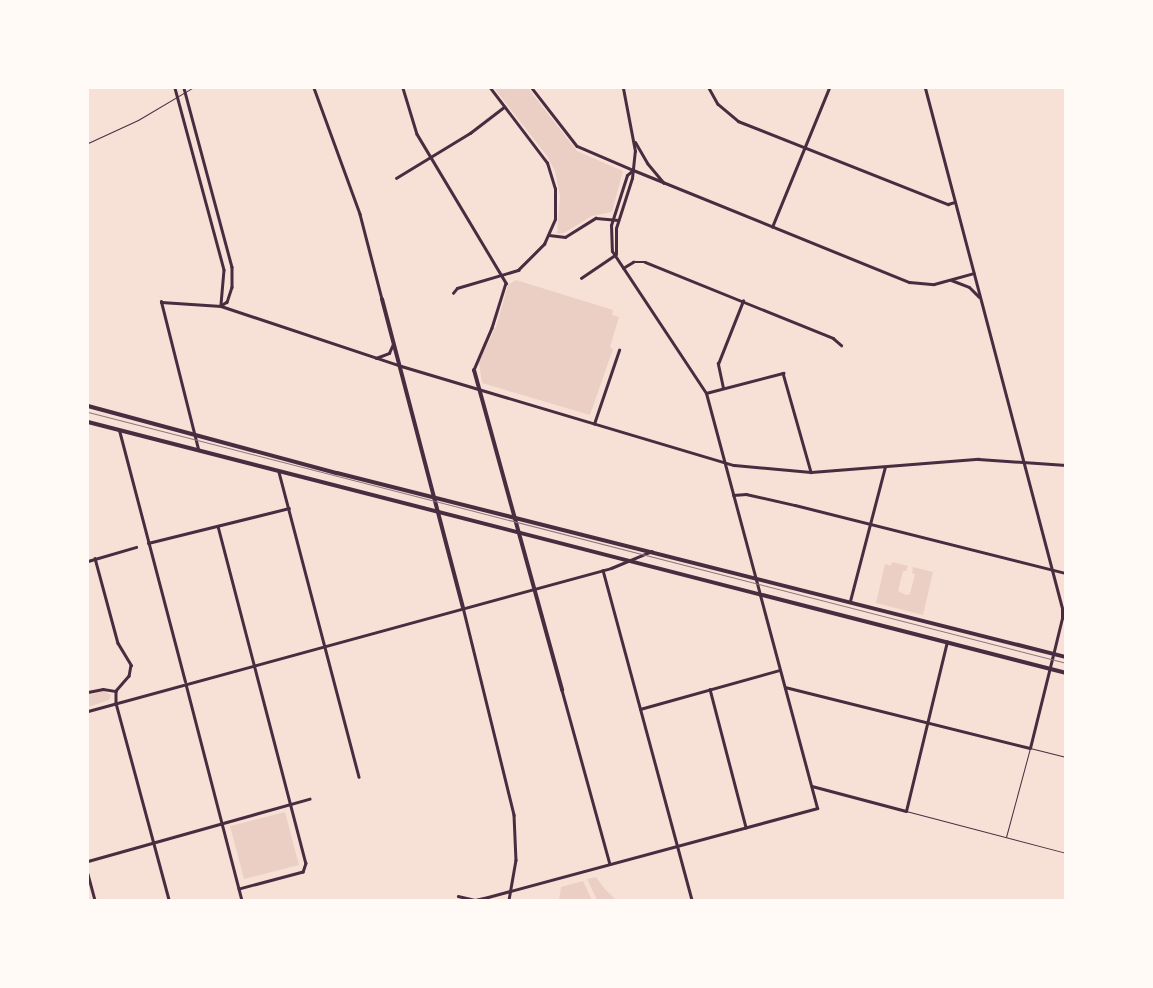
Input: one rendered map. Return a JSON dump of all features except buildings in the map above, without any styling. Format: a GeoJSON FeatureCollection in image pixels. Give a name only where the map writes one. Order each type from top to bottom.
{"type":"FeatureCollection","features":[{"type":"Feature","properties":{"kind":"main road"},"geometry":{"type":"LineString","coordinates":[[382,299],[463,608]]}},
{"type":"Feature","properties":{"kind":"main road"},"geometry":{"type":"LineString","coordinates":[[474,370],[512,515],[562,690]]}},
{"type":"Feature","properties":{"kind":"main road"},"geometry":{"type":"LineString","coordinates":[[88,406],[1066,657]]}},
{"type":"Feature","properties":{"kind":"main road"},"geometry":{"type":"LineString","coordinates":[[88,422],[1066,673]]}},
{"type":"Feature","properties":{"kind":"street"},"geometry":{"type":"LineString","coordinates":[[175,88],[224,270],[221,306]]}},
{"type":"Feature","properties":{"kind":"street"},"geometry":{"type":"LineString","coordinates":[[184,88],[232,267],[232,287],[227,302],[221,306]]}},
{"type":"Feature","properties":{"kind":"street"},"geometry":{"type":"LineString","coordinates":[[314,88],[360,214],[382,299]]}},
{"type":"Feature","properties":{"kind":"street"},"geometry":{"type":"LineString","coordinates":[[403,88],[413,124],[504,276],[503,297],[474,370]]}},
{"type":"Feature","properties":{"kind":"street"},"geometry":{"type":"LineString","coordinates":[[453,293],[457,288],[504,276],[527,263],[549,235],[556,204],[551,172],[490,88]]}},
{"type":"Feature","properties":{"kind":"street"},"geometry":{"type":"LineString","coordinates":[[532,88],[577,146],[664,184],[910,282],[934,284],[974,273]]}},
{"type":"Feature","properties":{"kind":"street"},"geometry":{"type":"LineString","coordinates":[[616,255],[618,220],[632,170],[634,139],[623,88]]}},
{"type":"Feature","properties":{"kind":"street"},"geometry":{"type":"LineString","coordinates":[[709,88],[724,110],[738,121],[948,204],[955,202]]}},
{"type":"Feature","properties":{"kind":"street"},"geometry":{"type":"LineString","coordinates":[[772,227],[829,88]]}},
{"type":"Feature","properties":{"kind":"street"},"geometry":{"type":"LineString","coordinates":[[785,687],[1030,748],[1052,659],[1062,613],[926,88]]}},
{"type":"Feature","properties":{"kind":"street"},"geometry":{"type":"LineString","coordinates":[[396,178],[504,107]]}},
{"type":"Feature","properties":{"kind":"street"},"geometry":{"type":"LineString","coordinates":[[634,139],[647,163],[664,184]]}},
{"type":"Feature","properties":{"kind":"street"},"geometry":{"type":"LineString","coordinates":[[458,896],[474,900],[817,808],[706,393],[623,268],[610,240],[613,218],[627,175],[632,170]]}},
{"type":"Feature","properties":{"kind":"street"},"geometry":{"type":"LineString","coordinates":[[549,235],[565,237],[596,218],[613,218],[618,220]]}},
{"type":"Feature","properties":{"kind":"street"},"geometry":{"type":"LineString","coordinates":[[581,278],[616,255]]}},
{"type":"Feature","properties":{"kind":"street"},"geometry":{"type":"LineString","coordinates":[[623,268],[633,262],[645,262],[833,338],[841,345]]}},
{"type":"Feature","properties":{"kind":"street"},"geometry":{"type":"LineString","coordinates":[[948,280],[969,286],[981,300]]}},
{"type":"Feature","properties":{"kind":"street"},"geometry":{"type":"LineString","coordinates":[[198,451],[160,302],[221,306],[412,370],[725,464],[811,472],[978,459],[1066,465]]}},
{"type":"Feature","properties":{"kind":"street"},"geometry":{"type":"LineString","coordinates":[[723,388],[718,364],[743,302]]}},
{"type":"Feature","properties":{"kind":"street"},"geometry":{"type":"LineString","coordinates":[[375,358],[389,353],[394,339]]}},
{"type":"Feature","properties":{"kind":"street"},"geometry":{"type":"LineString","coordinates":[[594,424],[619,350]]}},
{"type":"Feature","properties":{"kind":"street"},"geometry":{"type":"LineString","coordinates":[[706,393],[783,373],[811,472]]}},
{"type":"Feature","properties":{"kind":"street"},"geometry":{"type":"LineString","coordinates":[[119,430],[242,900]]}},
{"type":"Feature","properties":{"kind":"street"},"geometry":{"type":"LineString","coordinates":[[850,601],[885,466]]}},
{"type":"Feature","properties":{"kind":"street"},"geometry":{"type":"LineString","coordinates":[[279,472],[359,777]]}},
{"type":"Feature","properties":{"kind":"street"},"geometry":{"type":"LineString","coordinates":[[733,495],[746,494],[1066,574]]}},
{"type":"Feature","properties":{"kind":"street"},"geometry":{"type":"LineString","coordinates":[[148,543],[289,508]]}},
{"type":"Feature","properties":{"kind":"street"},"geometry":{"type":"LineString","coordinates":[[218,526],[291,802],[306,868],[303,872],[239,889]]}},
{"type":"Feature","properties":{"kind":"street"},"geometry":{"type":"LineString","coordinates":[[88,561],[136,546]]}},
{"type":"Feature","properties":{"kind":"street"},"geometry":{"type":"LineString","coordinates":[[88,711],[185,682],[603,570],[652,551]]}},
{"type":"Feature","properties":{"kind":"street"},"geometry":{"type":"LineString","coordinates":[[95,558],[118,644],[131,666],[129,676],[116,691],[116,702],[169,900]]}},
{"type":"Feature","properties":{"kind":"street"},"geometry":{"type":"LineString","coordinates":[[603,570],[692,900]]}},
{"type":"Feature","properties":{"kind":"street"},"geometry":{"type":"LineString","coordinates":[[463,608],[512,800],[517,843],[512,890],[509,900]]}},
{"type":"Feature","properties":{"kind":"street"},"geometry":{"type":"LineString","coordinates":[[811,786],[906,811],[947,642]]}},
{"type":"Feature","properties":{"kind":"street"},"geometry":{"type":"LineString","coordinates":[[640,709],[780,670]]}},
{"type":"Feature","properties":{"kind":"street"},"geometry":{"type":"LineString","coordinates":[[88,692],[103,688],[116,691]]}},
{"type":"Feature","properties":{"kind":"street"},"geometry":{"type":"LineString","coordinates":[[562,690],[608,864]]}},
{"type":"Feature","properties":{"kind":"street"},"geometry":{"type":"LineString","coordinates":[[710,690],[746,827]]}},
{"type":"Feature","properties":{"kind":"street"},"geometry":{"type":"LineString","coordinates":[[88,861],[221,821],[291,802],[310,799]]}},
{"type":"Feature","properties":{"kind":"street"},"geometry":{"type":"LineString","coordinates":[[88,874],[95,900]]}},
{"type":"Feature","properties":{"kind":"lane"},"geometry":{"type":"LineString","coordinates":[[88,143],[192,88]]}},
{"type":"Feature","properties":{"kind":"lane"},"geometry":{"type":"LineString","coordinates":[[1006,837],[1030,748],[1066,757]]}},
{"type":"Feature","properties":{"kind":"lane"},"geometry":{"type":"LineString","coordinates":[[906,811],[1066,853]]}},
{"type":"Feature","properties":{"kind":"shaded area"},"geometry":{"type":"Polygon","coordinates":[[[494,88],[528,88],[577,151],[623,171],[612,212],[592,216],[564,233],[557,234],[560,196],[555,171],[547,156],[494,88]]]}},
{"type":"Feature","properties":{"kind":"shaded area"},"geometry":{"type":"Polygon","coordinates":[[[516,280],[613,310],[612,315],[619,317],[610,347],[613,349],[590,415],[482,383],[479,362],[497,324],[508,285],[516,280]]]}},
{"type":"Feature","properties":{"kind":"shaded area"},"geometry":{"type":"Polygon","coordinates":[[[892,562],[908,566],[906,571],[903,571],[898,591],[906,595],[910,594],[915,574],[912,573],[913,567],[933,572],[923,615],[876,603],[885,564],[891,566],[892,562]]]}},
{"type":"Feature","properties":{"kind":"shaded area"},"geometry":{"type":"Polygon","coordinates":[[[104,691],[111,695],[109,700],[88,707],[88,695],[104,691]]]}},
{"type":"Feature","properties":{"kind":"shaded area"},"geometry":{"type":"Polygon","coordinates":[[[285,812],[299,865],[244,879],[230,826],[285,812]]]}},
{"type":"Feature","properties":{"kind":"shaded area"},"geometry":{"type":"Polygon","coordinates":[[[596,877],[616,900],[597,900],[587,879],[596,877]]]}},
{"type":"Feature","properties":{"kind":"shaded area"},"geometry":{"type":"Polygon","coordinates":[[[583,881],[592,900],[559,900],[561,887],[583,881]]]}},
{"type":"Feature","properties":{"kind":"tram line"},"geometry":{"type":"LineString","coordinates":[[88,412],[1066,663]]}}]}
